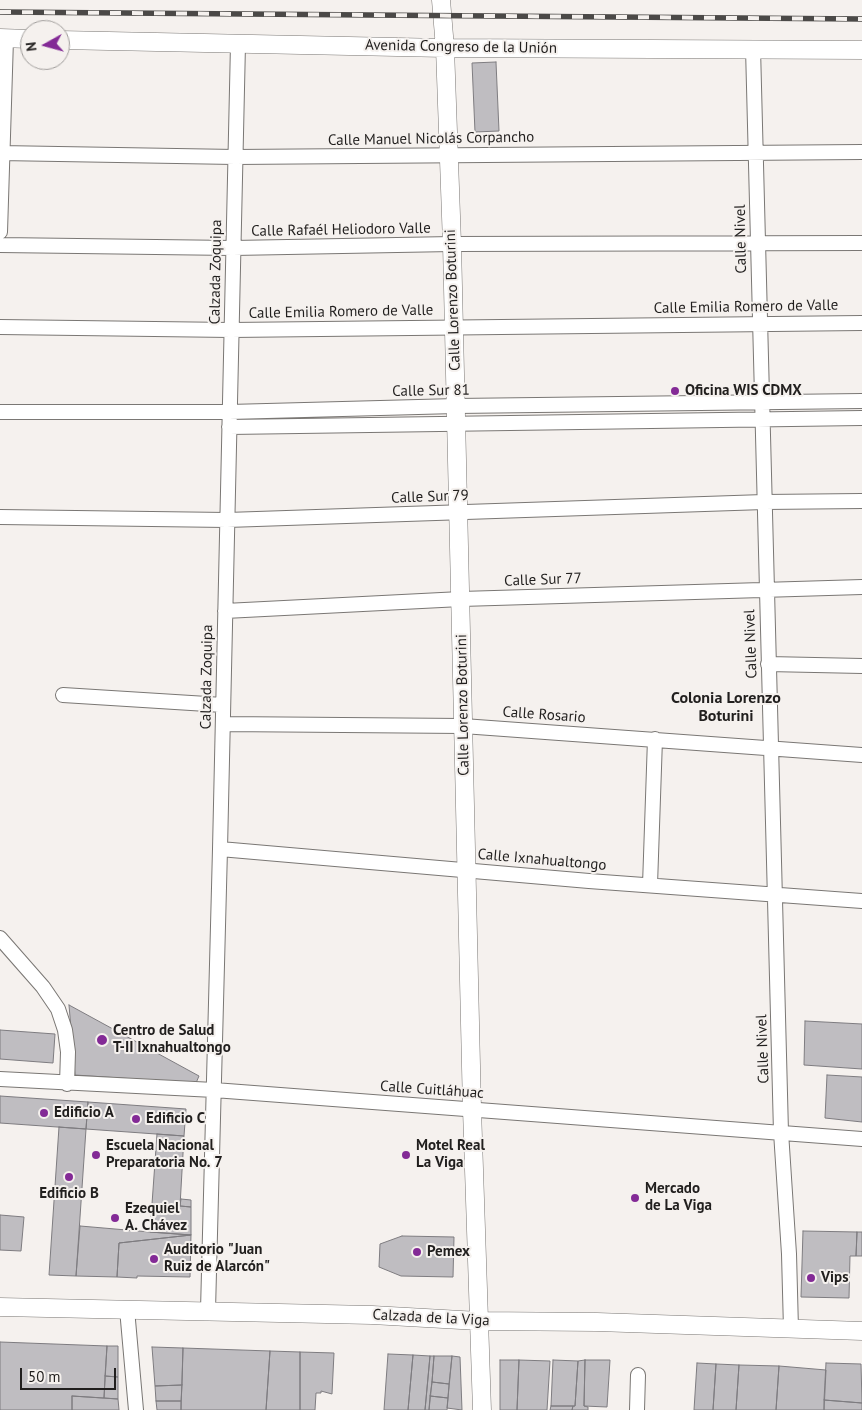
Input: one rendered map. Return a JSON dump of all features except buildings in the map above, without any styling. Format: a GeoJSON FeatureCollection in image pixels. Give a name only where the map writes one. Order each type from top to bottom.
{"type":"FeatureCollection","features":[{"type":"Feature","properties":{"kind":"main road","name":"Calle Lorenzo Boturini"},"geometry":{"type":"LineString","coordinates":[[441,0],[445,48],[452,244],[472,1110],[482,1410]]}},
{"type":"Feature","properties":{"kind":"main road"},"geometry":{"type":"LineString","coordinates":[[3,39],[20,39]]}},
{"type":"Feature","properties":{"kind":"main road","name":"Avenida Congreso de la Unión"},"geometry":{"type":"LineString","coordinates":[[70,40],[445,48],[862,50]]}},
{"type":"Feature","properties":{"kind":"main road","name":"Calzada de la Viga"},"geometry":{"type":"LineString","coordinates":[[0,1307],[208,1310],[372,1315],[479,1321],[597,1322],[862,1331]]}},
{"type":"Feature","properties":{"kind":"street"},"geometry":{"type":"LineString","coordinates":[[0,232],[3,39]]}},
{"type":"Feature","properties":{"kind":"street","name":"Calzada Zoquipa"},"geometry":{"type":"LineString","coordinates":[[208,1310],[238,44]]}},
{"type":"Feature","properties":{"kind":"street","name":"Calle Nivel"},"geometry":{"type":"LineString","coordinates":[[753,48],[781,1132],[789,1254],[791,1329]]}},
{"type":"Feature","properties":{"kind":"street","name":"Calle Manuel Nicolás Corpancho"},"geometry":{"type":"LineString","coordinates":[[1,153],[235,157],[862,152]]}},
{"type":"Feature","properties":{"kind":"street","name":"Calle Rafaél Heliodoro Valle"},"geometry":{"type":"LineString","coordinates":[[0,245],[233,248],[452,244],[862,242]]}},
{"type":"Feature","properties":{"kind":"street","name":"Calle Emilia Romero de Valle"},"geometry":{"type":"LineString","coordinates":[[0,327],[231,330],[862,322]]}},
{"type":"Feature","properties":{"kind":"street","name":"Calle Sur 81"},"geometry":{"type":"LineString","coordinates":[[229,427],[456,415],[862,401]]}},
{"type":"Feature","properties":{"kind":"street","name":"Calle Sur 81"},"geometry":{"type":"LineString","coordinates":[[0,412],[229,412],[762,419],[862,418]]}},
{"type":"Feature","properties":{"kind":"street","name":"Calle Sur 79"},"geometry":{"type":"LineString","coordinates":[[0,517],[227,520],[764,502],[862,501]]}},
{"type":"Feature","properties":{"kind":"street","name":"Calle Sur 77"},"geometry":{"type":"LineString","coordinates":[[225,611],[460,599],[862,587]]}},
{"type":"Feature","properties":{"kind":"street"},"geometry":{"type":"LineString","coordinates":[[768,664],[862,666]]}},
{"type":"Feature","properties":{"kind":"street"},"geometry":{"type":"LineString","coordinates":[[63,695],[223,705]]}},
{"type":"Feature","properties":{"kind":"street","name":"Calle Rosario"},"geometry":{"type":"LineString","coordinates":[[223,724],[464,726],[862,756]]}},
{"type":"Feature","properties":{"kind":"street"},"geometry":{"type":"LineString","coordinates":[[650,885],[655,739]]}},
{"type":"Feature","properties":{"kind":"street","name":"Calle Ixnahualtongo"},"geometry":{"type":"LineString","coordinates":[[220,848],[650,885],[862,900]]}},
{"type":"Feature","properties":{"kind":"street"},"geometry":{"type":"LineString","coordinates":[[0,938],[43,987],[58,1009],[65,1030],[68,1052],[67,1084]]}},
{"type":"Feature","properties":{"kind":"street","name":"Calle Cuitláhuac"},"geometry":{"type":"LineString","coordinates":[[0,1080],[214,1090],[862,1139]]}},
{"type":"Feature","properties":{"kind":"street"},"geometry":{"type":"LineString","coordinates":[[127,1309],[136,1410]]}},
{"type":"Feature","properties":{"kind":"street"},"geometry":{"type":"LineString","coordinates":[[637,1410],[638,1375]]}},
{"type":"Feature","properties":{"kind":"railway"},"geometry":{"type":"LineString","coordinates":[[0,12],[862,19]]}},
{"type":"Feature","properties":{"kind":"place","name":"Oficina WIS CDMX"},"geometry":{"type":"Point","coordinates":[675,391]}},
{"type":"Feature","properties":{"kind":"place","name":"Centro de Salud T-II Ixnahualtongo"},"geometry":{"type":"Point","coordinates":[102,1040]}},
{"type":"Feature","properties":{"kind":"place","name":"Edificio A"},"geometry":{"type":"Point","coordinates":[44,1113]}},
{"type":"Feature","properties":{"kind":"place","name":"Edificio C"},"geometry":{"type":"Point","coordinates":[136,1119]}},
{"type":"Feature","properties":{"kind":"place","name":"Escuela Nacional Preparatoria No. 7"},"geometry":{"type":"Point","coordinates":[96,1155]}},
{"type":"Feature","properties":{"kind":"place","name":"Motel Real La Viga"},"geometry":{"type":"Point","coordinates":[406,1155]}},
{"type":"Feature","properties":{"kind":"place","name":"Edificio B"},"geometry":{"type":"Point","coordinates":[69,1177]}},
{"type":"Feature","properties":{"kind":"place","name":"Mercado de La Viga"},"geometry":{"type":"Point","coordinates":[635,1198]}},
{"type":"Feature","properties":{"kind":"place","name":"Ezequiel A. Chávez"},"geometry":{"type":"Point","coordinates":[115,1218]}},
{"type":"Feature","properties":{"kind":"place","name":"Pemex"},"geometry":{"type":"Point","coordinates":[417,1252]}},
{"type":"Feature","properties":{"kind":"place","name":"Auditorio \"Juan Ruiz de Alarcón\""},"geometry":{"type":"Point","coordinates":[154,1259]}},
{"type":"Feature","properties":{"kind":"place","name":"Vips"},"geometry":{"type":"Point","coordinates":[811,1278]}},
{"type":"Feature","properties":{"kind":"district","name":"Colonia Lorenzo Boturini"},"geometry":{"type":"Point","coordinates":[726,707]}}]}
